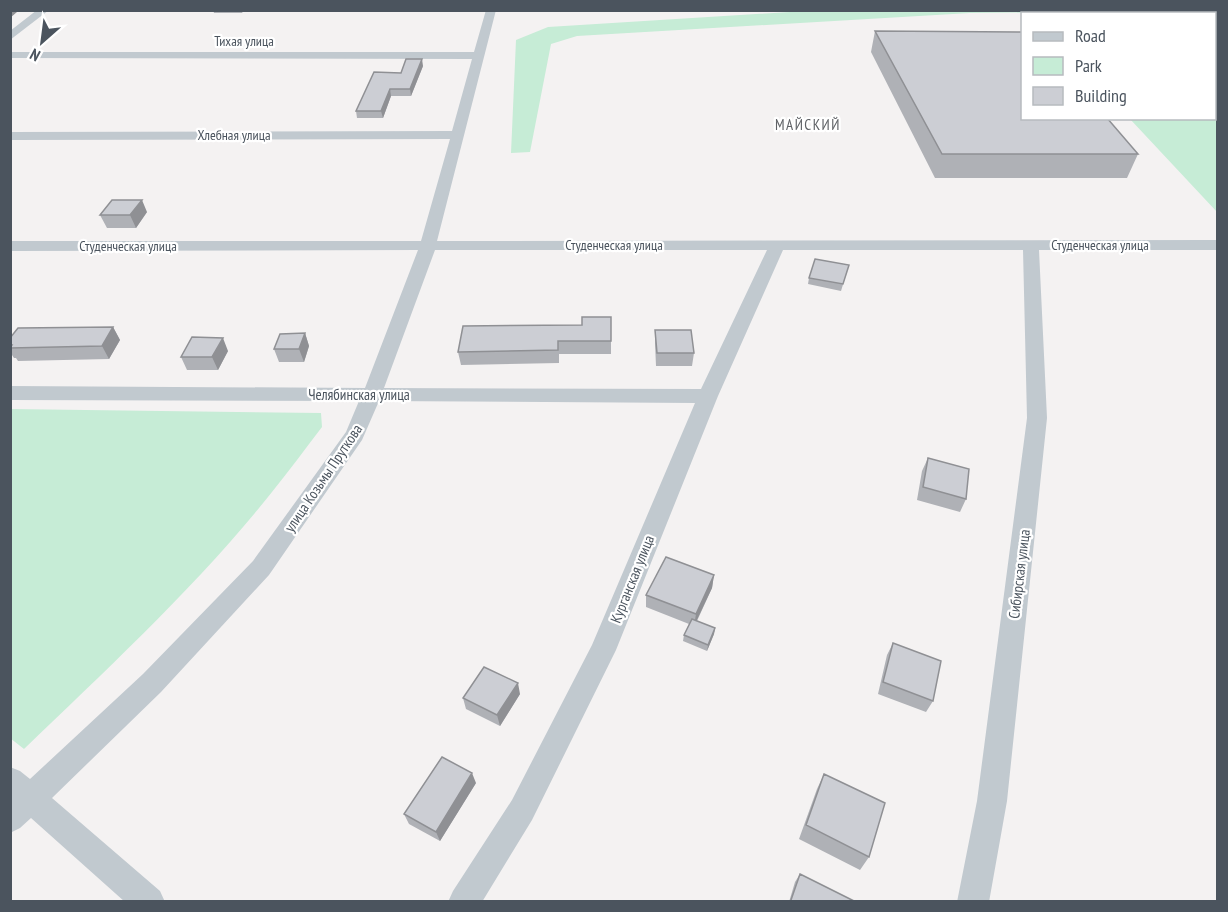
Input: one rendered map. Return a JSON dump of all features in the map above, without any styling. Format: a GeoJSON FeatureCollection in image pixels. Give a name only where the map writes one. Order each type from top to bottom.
{"type":"FeatureCollection","features":[{"type":"Feature","properties":{"kind":"street"},"geometry":{"type":"LineString","coordinates":[[10,37],[44,10]]}},
{"type":"Feature","properties":{"kind":"street","name":"улица Козьмы Пруткова"},"geometry":{"type":"LineString","coordinates":[[17,799],[152,683],[261,568],[355,435],[391,349],[427,245],[491,10]]}},
{"type":"Feature","properties":{"kind":"street","name":"Тихая улица"},"geometry":{"type":"LineString","coordinates":[[10,56],[478,56]]}},
{"type":"Feature","properties":{"kind":"street","name":"Хлебная улица"},"geometry":{"type":"LineString","coordinates":[[10,135],[457,135]]}},
{"type":"Feature","properties":{"kind":"street","name":"Курганская улица"},"geometry":{"type":"LineString","coordinates":[[464,902],[522,810],[603,650],[708,396],[777,245]]}},
{"type":"Feature","properties":{"kind":"street","name":"Сибирская улица"},"geometry":{"type":"LineString","coordinates":[[973,902],[992,801],[1037,418],[1031,245]]}},
{"type":"Feature","properties":{"kind":"street","name":"Студенческая улица"},"geometry":{"type":"LineString","coordinates":[[10,246],[1218,245]]}},
{"type":"Feature","properties":{"kind":"street","name":"Челябинская улица"},"geometry":{"type":"LineString","coordinates":[[10,393],[708,396]]}},
{"type":"Feature","properties":{"kind":"street"},"geometry":{"type":"LineString","coordinates":[[17,799],[149,902]]}},
{"type":"Feature","properties":{"kind":"green space"},"geometry":{"type":"Polygon","coordinates":[[[821,10],[1218,11],[970,13],[577,36],[551,44],[530,152],[511,153],[516,40],[548,27],[821,10]]]}},
{"type":"Feature","properties":{"kind":"green space"},"geometry":{"type":"Polygon","coordinates":[[[1216,113],[1218,114],[1217,212],[1131,120],[1216,120],[1216,113]]]}},
{"type":"Feature","properties":{"kind":"green space"},"geometry":{"type":"Polygon","coordinates":[[[10,409],[321,413],[322,427],[272,492],[214,560],[152,625],[24,749],[10,738],[10,409]]]}},
{"type":"Feature","properties":{"kind":"building"},"geometry":{"type":"Polygon","coordinates":[[[875,31],[1021,32],[1021,120],[1109,120],[1138,154],[942,154],[875,31]]]}},
{"type":"Feature","properties":{"kind":"building"},"geometry":{"type":"Polygon","coordinates":[[[406,59],[422,59],[410,89],[390,89],[381,111],[356,111],[374,72],[401,73],[406,59]]]}},
{"type":"Feature","properties":{"kind":"building"},"geometry":{"type":"Polygon","coordinates":[[[112,200],[142,200],[130,215],[100,215],[112,200]]]}},
{"type":"Feature","properties":{"kind":"building"},"geometry":{"type":"Polygon","coordinates":[[[815,259],[849,265],[843,284],[809,278],[815,259]]]}},
{"type":"Feature","properties":{"kind":"building"},"geometry":{"type":"Polygon","coordinates":[[[582,317],[611,317],[611,341],[558,341],[558,350],[458,352],[463,326],[582,325],[582,317]]]}},
{"type":"Feature","properties":{"kind":"building"},"geometry":{"type":"Polygon","coordinates":[[[113,327],[102,346],[10,348],[12,345],[10,345],[10,338],[18,328],[113,327]]]}},
{"type":"Feature","properties":{"kind":"building"},"geometry":{"type":"Polygon","coordinates":[[[655,330],[691,330],[694,353],[657,353],[655,330]]]}},
{"type":"Feature","properties":{"kind":"building"},"geometry":{"type":"Polygon","coordinates":[[[305,333],[299,349],[274,349],[280,334],[305,333]]]}},
{"type":"Feature","properties":{"kind":"building"},"geometry":{"type":"Polygon","coordinates":[[[192,337],[223,338],[212,357],[181,357],[192,337]]]}},
{"type":"Feature","properties":{"kind":"building"},"geometry":{"type":"Polygon","coordinates":[[[928,458],[969,469],[966,499],[923,487],[928,458]]]}},
{"type":"Feature","properties":{"kind":"building"},"geometry":{"type":"Polygon","coordinates":[[[666,557],[714,575],[696,614],[646,595],[666,557]]]}},
{"type":"Feature","properties":{"kind":"building"},"geometry":{"type":"Polygon","coordinates":[[[692,619],[715,628],[708,645],[684,635],[692,619]]]}},
{"type":"Feature","properties":{"kind":"building"},"geometry":{"type":"Polygon","coordinates":[[[893,643],[941,661],[933,701],[883,682],[893,643]]]}},
{"type":"Feature","properties":{"kind":"building"},"geometry":{"type":"Polygon","coordinates":[[[484,667],[518,683],[497,715],[463,698],[484,667]]]}},
{"type":"Feature","properties":{"kind":"building"},"geometry":{"type":"Polygon","coordinates":[[[442,757],[472,773],[436,832],[404,814],[442,757]]]}},
{"type":"Feature","properties":{"kind":"building"},"geometry":{"type":"Polygon","coordinates":[[[824,774],[885,803],[869,857],[806,825],[824,774]]]}},
{"type":"Feature","properties":{"kind":"building"},"geometry":{"type":"Polygon","coordinates":[[[800,874],[856,902],[794,902],[791,900],[800,874]]]}},
{"type":"Feature","properties":{"kind":"district","name":"МАЙСКИЙ"},"geometry":{"type":"Point","coordinates":[808,124]}}]}
